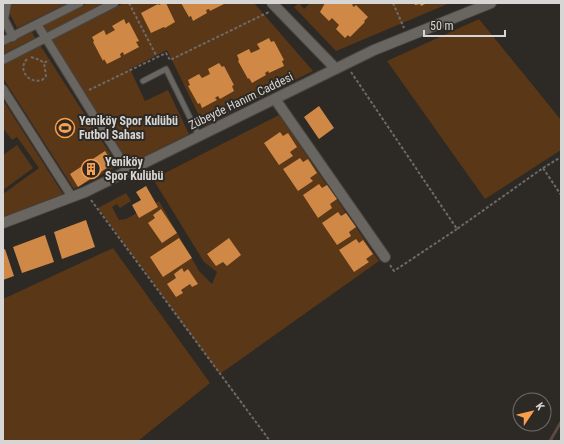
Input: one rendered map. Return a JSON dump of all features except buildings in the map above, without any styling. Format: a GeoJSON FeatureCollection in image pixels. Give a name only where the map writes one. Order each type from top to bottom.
{"type":"FeatureCollection","features":[{"type":"Feature","properties":{"kind":"street"},"geometry":{"type":"LineString","coordinates":[[7,3],[4,19],[13,37]]}},
{"type":"Feature","properties":{"kind":"street"},"geometry":{"type":"LineString","coordinates":[[3,41],[79,3]]}},
{"type":"Feature","properties":{"kind":"street"},"geometry":{"type":"LineString","coordinates":[[3,60],[114,3]]}},
{"type":"Feature","properties":{"kind":"street","name":"Zübeyde Hanım Caddesi"},"geometry":{"type":"LineString","coordinates":[[3,223],[85,192],[346,64],[491,3]]}},
{"type":"Feature","properties":{"kind":"street"},"geometry":{"type":"LineString","coordinates":[[274,6],[336,70]]}},
{"type":"Feature","properties":{"kind":"street"},"geometry":{"type":"LineString","coordinates":[[37,24],[44,39],[128,171]]}},
{"type":"Feature","properties":{"kind":"street"},"geometry":{"type":"LineString","coordinates":[[3,89],[72,197]]}},
{"type":"Feature","properties":{"kind":"street"},"geometry":{"type":"LineString","coordinates":[[275,99],[385,257]]}},
{"type":"Feature","properties":{"kind":"lane"},"geometry":{"type":"LineString","coordinates":[[143,81],[166,69],[199,136]]}},
{"type":"Feature","properties":{"kind":"path"},"geometry":{"type":"LineString","coordinates":[[129,3],[157,58]]}},
{"type":"Feature","properties":{"kind":"path"},"geometry":{"type":"LineString","coordinates":[[393,3],[408,37]]}},
{"type":"Feature","properties":{"kind":"path"},"geometry":{"type":"LineString","coordinates":[[80,94],[166,53],[170,60],[274,6]]}},
{"type":"Feature","properties":{"kind":"path"},"geometry":{"type":"LineString","coordinates":[[32,56],[44,63],[46,76],[42,80],[30,79],[24,73],[23,68],[27,58],[32,56]]}},
{"type":"Feature","properties":{"kind":"path"},"geometry":{"type":"LineString","coordinates":[[44,63],[55,56]]}},
{"type":"Feature","properties":{"kind":"path"},"geometry":{"type":"LineString","coordinates":[[346,64],[457,229]]}},
{"type":"Feature","properties":{"kind":"path"},"geometry":{"type":"LineString","coordinates":[[385,257],[394,271],[561,157]]}},
{"type":"Feature","properties":{"kind":"path"},"geometry":{"type":"LineString","coordinates":[[543,168],[561,195]]}},
{"type":"Feature","properties":{"kind":"path"},"geometry":{"type":"LineString","coordinates":[[85,192],[270,441]]}},
{"type":"Feature","properties":{"kind":"shaded area"},"geometry":{"type":"Polygon","coordinates":[[[11,3],[68,3],[17,28],[9,12],[11,3]]]}},
{"type":"Feature","properties":{"kind":"shaded area"},"geometry":{"type":"Polygon","coordinates":[[[88,3],[105,3],[46,33],[42,26],[88,3]]]}},
{"type":"Feature","properties":{"kind":"shaded area"},"geometry":{"type":"Polygon","coordinates":[[[124,3],[254,3],[313,71],[204,126],[167,50],[130,69],[145,101],[168,90],[189,134],[129,164],[51,40],[124,3]]]}},
{"type":"Feature","properties":{"kind":"shaded area"},"geometry":{"type":"Polygon","coordinates":[[[299,3],[304,9],[310,3],[450,3],[336,51],[294,7],[299,3]]]}},
{"type":"Feature","properties":{"kind":"shaded area"},"geometry":{"type":"Polygon","coordinates":[[[479,19],[561,120],[561,150],[485,199],[387,61],[479,19]]]}},
{"type":"Feature","properties":{"kind":"shaded area"},"geometry":{"type":"Polygon","coordinates":[[[32,32],[35,38],[3,54],[3,46],[32,32]]]}},
{"type":"Feature","properties":{"kind":"shaded area"},"geometry":{"type":"Polygon","coordinates":[[[40,45],[118,166],[74,189],[3,78],[3,64],[40,45]]]}},
{"type":"Feature","properties":{"kind":"shaded area"},"geometry":{"type":"Polygon","coordinates":[[[3,100],[63,194],[3,217],[3,194],[39,168],[17,137],[12,140],[3,128],[3,100]]]}},
{"type":"Feature","properties":{"kind":"shaded area"},"geometry":{"type":"Polygon","coordinates":[[[279,115],[379,261],[220,374],[98,208],[126,193],[131,201],[120,208],[117,204],[112,207],[119,220],[126,219],[159,201],[199,271],[212,284],[217,272],[204,262],[153,179],[279,115]]]}},
{"type":"Feature","properties":{"kind":"shaded area"},"geometry":{"type":"Polygon","coordinates":[[[17,145],[33,168],[3,190],[3,155],[17,145]]]}},
{"type":"Feature","properties":{"kind":"shaded area"},"geometry":{"type":"Polygon","coordinates":[[[113,248],[210,383],[138,441],[3,441],[3,299],[113,248]]]}},
{"type":"Feature","properties":{"kind":"waterway"},"geometry":{"type":"LineString","coordinates":[[550,441],[561,422]]}},
{"type":"Feature","properties":{"kind":"place","name":"Yeniköy Spor Kulübü Futbol Sahası"},"geometry":{"type":"Point","coordinates":[65,128]}},
{"type":"Feature","properties":{"kind":"place","name":"Yeniköy Spor Kulübü"},"geometry":{"type":"Point","coordinates":[91,169]}}]}
